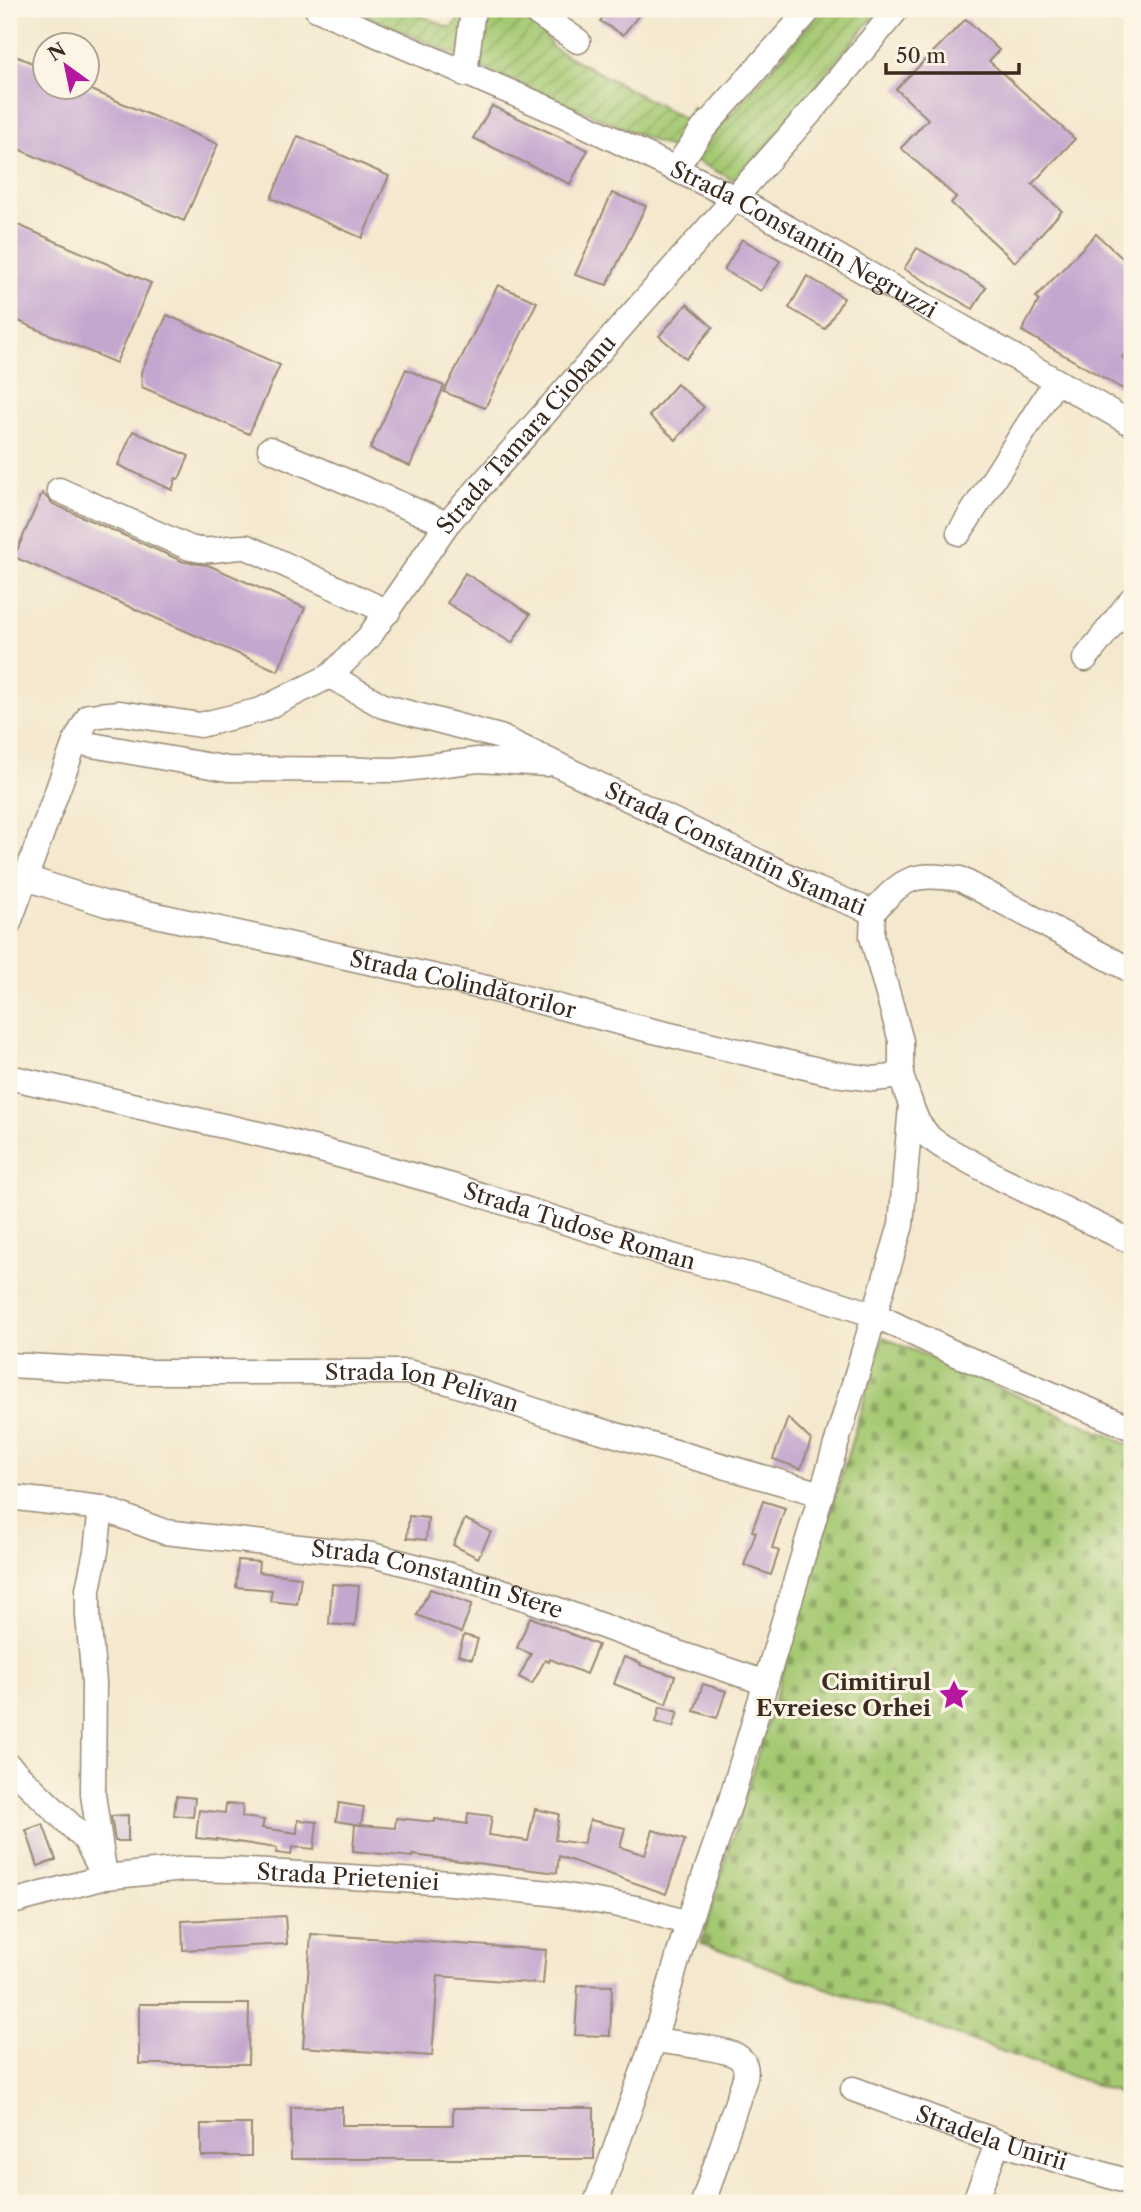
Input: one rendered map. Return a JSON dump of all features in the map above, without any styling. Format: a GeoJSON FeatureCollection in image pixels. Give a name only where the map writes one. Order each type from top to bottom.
{"type":"FeatureCollection","features":[{"type":"Feature","properties":{"kind":"street","name":"Strada Constantin Negruzzi"},"geometry":{"type":"LineString","coordinates":[[317,9],[568,117],[735,198],[1056,381],[1128,415]]}},
{"type":"Feature","properties":{"kind":"street"},"geometry":{"type":"LineString","coordinates":[[465,74],[473,9]]}},
{"type":"Feature","properties":{"kind":"street"},"geometry":{"type":"LineString","coordinates":[[531,9],[578,41]]}},
{"type":"Feature","properties":{"kind":"street"},"geometry":{"type":"LineString","coordinates":[[675,169],[703,129],[810,9]]}},
{"type":"Feature","properties":{"kind":"street","name":"Strada Tamara Ciobanu"},"geometry":{"type":"LineString","coordinates":[[75,742],[89,716],[120,713],[200,725],[261,710],[330,676],[369,637],[447,524],[817,105],[897,9]]}},
{"type":"Feature","properties":{"kind":"street"},"geometry":{"type":"LineString","coordinates":[[959,533],[1056,381]]}},
{"type":"Feature","properties":{"kind":"street"},"geometry":{"type":"LineString","coordinates":[[270,449],[447,524]]}},
{"type":"Feature","properties":{"kind":"street"},"geometry":{"type":"LineString","coordinates":[[60,490],[190,548],[205,552],[235,546],[247,547],[388,612]]}},
{"type":"Feature","properties":{"kind":"street"},"geometry":{"type":"LineString","coordinates":[[1085,659],[1132,599]]}},
{"type":"Feature","properties":{"kind":"street","name":"Strada Constantin Stamati"},"geometry":{"type":"LineString","coordinates":[[330,676],[383,705],[500,737],[811,887],[873,912],[892,891],[912,878],[931,875],[960,879],[1132,971]]}},
{"type":"Feature","properties":{"kind":"street"},"geometry":{"type":"LineString","coordinates":[[9,923],[75,742]]}},
{"type":"Feature","properties":{"kind":"street","name":"Strada Constantin Stamati"},"geometry":{"type":"LineString","coordinates":[[75,742],[228,769],[397,770],[478,760],[559,765]]}},
{"type":"Feature","properties":{"kind":"street","name":"Strada Colindătorilor"},"geometry":{"type":"LineString","coordinates":[[26,878],[106,904],[491,989],[835,1074],[874,1079],[901,1076]]}},
{"type":"Feature","properties":{"kind":"street"},"geometry":{"type":"LineString","coordinates":[[873,912],[872,937],[901,1041],[901,1076],[918,1123],[930,1138],[943,1147],[1132,1242]]}},
{"type":"Feature","properties":{"kind":"street","name":"Strada Tudose Roman"},"geometry":{"type":"LineString","coordinates":[[9,1077],[276,1138],[456,1187],[583,1229],[760,1278],[875,1315],[954,1353],[1132,1428]]}},
{"type":"Feature","properties":{"kind":"street"},"geometry":{"type":"LineString","coordinates":[[596,2203],[654,2040],[688,1923],[730,1803],[901,1225],[911,1105]]}},
{"type":"Feature","properties":{"kind":"street","name":"Strada Ion Pelivan"},"geometry":{"type":"LineString","coordinates":[[9,1365],[139,1372],[407,1372],[449,1382],[564,1420],[821,1494]]}},
{"type":"Feature","properties":{"kind":"street","name":"Strada Constantin Stere"},"geometry":{"type":"LineString","coordinates":[[9,1497],[102,1508],[165,1532],[372,1555],[528,1599],[766,1683]]}},
{"type":"Feature","properties":{"kind":"street"},"geometry":{"type":"LineString","coordinates":[[102,1508],[88,1588],[88,1616],[94,1682],[93,1794],[105,1877]]}},
{"type":"Feature","properties":{"kind":"street"},"geometry":{"type":"LineString","coordinates":[[9,1766],[85,1839],[105,1877]]}},
{"type":"Feature","properties":{"kind":"street","name":"Strada Prieteniei"},"geometry":{"type":"LineString","coordinates":[[9,1903],[105,1877],[184,1869],[232,1870],[451,1883],[589,1899],[688,1923]]}},
{"type":"Feature","properties":{"kind":"street"},"geometry":{"type":"LineString","coordinates":[[654,2040],[737,2056],[747,2073],[703,2203]]}},
{"type":"Feature","properties":{"kind":"street","name":"Stradela Unirii"},"geometry":{"type":"LineString","coordinates":[[853,2088],[998,2142],[1132,2183]]}},
{"type":"Feature","properties":{"kind":"street"},"geometry":{"type":"LineString","coordinates":[[974,2203],[998,2142]]}},
{"type":"Feature","properties":{"kind":"green space"},"geometry":{"type":"Polygon","coordinates":[[[351,9],[406,9],[450,28],[457,21],[458,9],[466,9],[463,58],[351,9]]]}},
{"type":"Feature","properties":{"kind":"green space"},"geometry":{"type":"Polygon","coordinates":[[[484,9],[511,9],[541,28],[553,48],[686,120],[692,107],[698,115],[675,150],[480,67],[477,34],[484,9]]]}},
{"type":"Feature","properties":{"kind":"green space"},"geometry":{"type":"Polygon","coordinates":[[[822,9],[880,9],[745,173],[735,181],[693,159],[822,9]]]}},
{"type":"Feature","properties":{"kind":"green space","name":"Cimitirul Evreiesc Orhei"},"geometry":{"type":"Polygon","coordinates":[[[883,1337],[1132,1446],[1132,2098],[701,1943],[883,1337]]]}},
{"type":"Feature","properties":{"kind":"building"},"geometry":{"type":"Polygon","coordinates":[[[610,9],[644,9],[623,35],[600,21],[610,9]]]}},
{"type":"Feature","properties":{"kind":"building"},"geometry":{"type":"Polygon","coordinates":[[[966,19],[999,50],[989,61],[1075,139],[1032,184],[1062,211],[1015,262],[951,203],[956,197],[901,148],[928,119],[896,89],[966,19]]]}},
{"type":"Feature","properties":{"kind":"building"},"geometry":{"type":"Polygon","coordinates":[[[9,53],[32,63],[32,102],[102,102],[102,94],[218,144],[184,221],[9,145],[9,53]]]}},
{"type":"Feature","properties":{"kind":"building"},"geometry":{"type":"Polygon","coordinates":[[[492,106],[588,150],[570,184],[473,138],[492,106]]]}},
{"type":"Feature","properties":{"kind":"building"},"geometry":{"type":"Polygon","coordinates":[[[298,136],[389,176],[362,238],[271,198],[298,136]]]}},
{"type":"Feature","properties":{"kind":"building"},"geometry":{"type":"Polygon","coordinates":[[[612,193],[646,206],[607,285],[575,275],[612,193]]]}},
{"type":"Feature","properties":{"kind":"building"},"geometry":{"type":"Polygon","coordinates":[[[9,221],[151,283],[116,363],[9,317],[9,221]]]}},
{"type":"Feature","properties":{"kind":"building"},"geometry":{"type":"Polygon","coordinates":[[[1096,234],[1132,267],[1132,347],[1122,357],[1132,362],[1132,374],[1123,389],[1022,331],[1039,300],[1036,297],[1096,234]]]}},
{"type":"Feature","properties":{"kind":"building"},"geometry":{"type":"Polygon","coordinates":[[[742,239],[780,261],[761,291],[724,270],[742,239]]]}},
{"type":"Feature","properties":{"kind":"building"},"geometry":{"type":"Polygon","coordinates":[[[917,248],[986,287],[973,309],[904,269],[917,248]]]}},
{"type":"Feature","properties":{"kind":"building"},"geometry":{"type":"Polygon","coordinates":[[[807,276],[844,298],[825,329],[789,308],[807,276]]]}},
{"type":"Feature","properties":{"kind":"building"},"geometry":{"type":"Polygon","coordinates":[[[498,285],[537,302],[485,408],[444,392],[498,285]]]}},
{"type":"Feature","properties":{"kind":"building"},"geometry":{"type":"Polygon","coordinates":[[[687,304],[713,327],[686,359],[659,336],[687,304]]]}},
{"type":"Feature","properties":{"kind":"building"},"geometry":{"type":"Polygon","coordinates":[[[167,315],[280,365],[249,434],[142,387],[141,372],[167,315]]]}},
{"type":"Feature","properties":{"kind":"building"},"geometry":{"type":"Polygon","coordinates":[[[406,369],[444,386],[410,466],[370,449],[406,369]]]}},
{"type":"Feature","properties":{"kind":"building"},"geometry":{"type":"Polygon","coordinates":[[[677,384],[704,407],[676,440],[649,416],[677,384]]]}},
{"type":"Feature","properties":{"kind":"building"},"geometry":{"type":"Polygon","coordinates":[[[133,431],[189,456],[172,490],[118,465],[133,431]]]}},
{"type":"Feature","properties":{"kind":"building"},"geometry":{"type":"Polygon","coordinates":[[[42,493],[53,504],[184,562],[208,565],[305,608],[278,671],[14,557],[42,493]]]}},
{"type":"Feature","properties":{"kind":"building"},"geometry":{"type":"Polygon","coordinates":[[[465,573],[530,614],[512,643],[447,603],[465,573]]]}},
{"type":"Feature","properties":{"kind":"building"},"geometry":{"type":"Polygon","coordinates":[[[788,1418],[811,1440],[801,1469],[773,1459],[788,1418]]]}},
{"type":"Feature","properties":{"kind":"building"},"geometry":{"type":"Polygon","coordinates":[[[763,1501],[785,1508],[772,1548],[779,1551],[771,1575],[744,1565],[756,1532],[752,1531],[763,1501]]]}},
{"type":"Feature","properties":{"kind":"building"},"geometry":{"type":"Polygon","coordinates":[[[409,1516],[428,1518],[426,1540],[407,1538],[409,1516]]]}},
{"type":"Feature","properties":{"kind":"building"},"geometry":{"type":"Polygon","coordinates":[[[465,1519],[491,1532],[478,1558],[453,1545],[465,1519]]]}},
{"type":"Feature","properties":{"kind":"building"},"geometry":{"type":"Polygon","coordinates":[[[238,1560],[259,1562],[258,1572],[301,1577],[297,1604],[270,1601],[272,1590],[236,1587],[238,1560]]]}},
{"type":"Feature","properties":{"kind":"building"},"geometry":{"type":"Polygon","coordinates":[[[332,1584],[359,1586],[355,1626],[329,1624],[332,1584]]]}},
{"type":"Feature","properties":{"kind":"building"},"geometry":{"type":"Polygon","coordinates":[[[430,1589],[472,1604],[461,1633],[417,1615],[430,1589]]]}},
{"type":"Feature","properties":{"kind":"building"},"geometry":{"type":"Polygon","coordinates":[[[530,1617],[598,1645],[586,1674],[550,1659],[549,1662],[545,1660],[532,1684],[519,1677],[531,1654],[517,1648],[530,1617]]]}},
{"type":"Feature","properties":{"kind":"building"},"geometry":{"type":"Polygon","coordinates":[[[464,1635],[478,1639],[472,1659],[458,1655],[464,1635]]]}},
{"type":"Feature","properties":{"kind":"building"},"geometry":{"type":"Polygon","coordinates":[[[624,1657],[675,1676],[666,1704],[614,1684],[624,1657]]]}},
{"type":"Feature","properties":{"kind":"building"},"geometry":{"type":"Polygon","coordinates":[[[703,1684],[726,1691],[717,1718],[694,1711],[703,1684]]]}},
{"type":"Feature","properties":{"kind":"building"},"geometry":{"type":"Polygon","coordinates":[[[660,1707],[678,1712],[673,1727],[656,1722],[660,1707]]]}},
{"type":"Feature","properties":{"kind":"building"},"geometry":{"type":"Polygon","coordinates":[[[176,1796],[195,1798],[193,1817],[174,1815],[176,1796]]]}},
{"type":"Feature","properties":{"kind":"building"},"geometry":{"type":"Polygon","coordinates":[[[339,1803],[364,1807],[361,1825],[395,1828],[396,1818],[435,1822],[435,1819],[467,1824],[468,1813],[492,1816],[489,1835],[528,1841],[535,1809],[559,1814],[555,1840],[583,1844],[590,1820],[625,1828],[620,1847],[645,1855],[653,1830],[685,1840],[666,1894],[559,1856],[557,1873],[412,1855],[353,1851],[355,1824],[336,1821],[339,1803]]]}},
{"type":"Feature","properties":{"kind":"building"},"geometry":{"type":"Polygon","coordinates":[[[226,1804],[243,1805],[242,1817],[264,1820],[262,1828],[297,1833],[298,1820],[317,1822],[314,1849],[292,1847],[291,1855],[276,1853],[277,1848],[196,1838],[199,1810],[225,1813],[226,1804]]]}},
{"type":"Feature","properties":{"kind":"building"},"geometry":{"type":"Polygon","coordinates":[[[128,1815],[128,1841],[115,1841],[111,1816],[128,1815]]]}},
{"type":"Feature","properties":{"kind":"building"},"geometry":{"type":"Polygon","coordinates":[[[43,1824],[56,1860],[38,1866],[26,1830],[43,1824]]]}},
{"type":"Feature","properties":{"kind":"building"},"geometry":{"type":"Polygon","coordinates":[[[285,1916],[287,1944],[183,1950],[182,1921],[285,1916]]]}},
{"type":"Feature","properties":{"kind":"building"},"geometry":{"type":"Polygon","coordinates":[[[311,1934],[546,1950],[543,1984],[438,1976],[432,2056],[303,2047],[311,1934]]]}},
{"type":"Feature","properties":{"kind":"building"},"geometry":{"type":"Polygon","coordinates":[[[578,1985],[612,1986],[610,2036],[575,2035],[578,1985]]]}},
{"type":"Feature","properties":{"kind":"building"},"geometry":{"type":"Polygon","coordinates":[[[139,2004],[249,2004],[248,2064],[139,2064],[139,2004]]]}},
{"type":"Feature","properties":{"kind":"building"},"geometry":{"type":"Polygon","coordinates":[[[291,2107],[342,2107],[342,2125],[453,2125],[453,2108],[594,2108],[594,2159],[291,2159],[291,2107]]]}},
{"type":"Feature","properties":{"kind":"building"},"geometry":{"type":"Polygon","coordinates":[[[201,2124],[251,2124],[251,2156],[201,2156],[201,2124]]]}},
{"type":"Feature","properties":{"kind":"place","name":"Cimitirul Evreiesc Orhei"},"geometry":{"type":"Point","coordinates":[954,1695]}}]}
